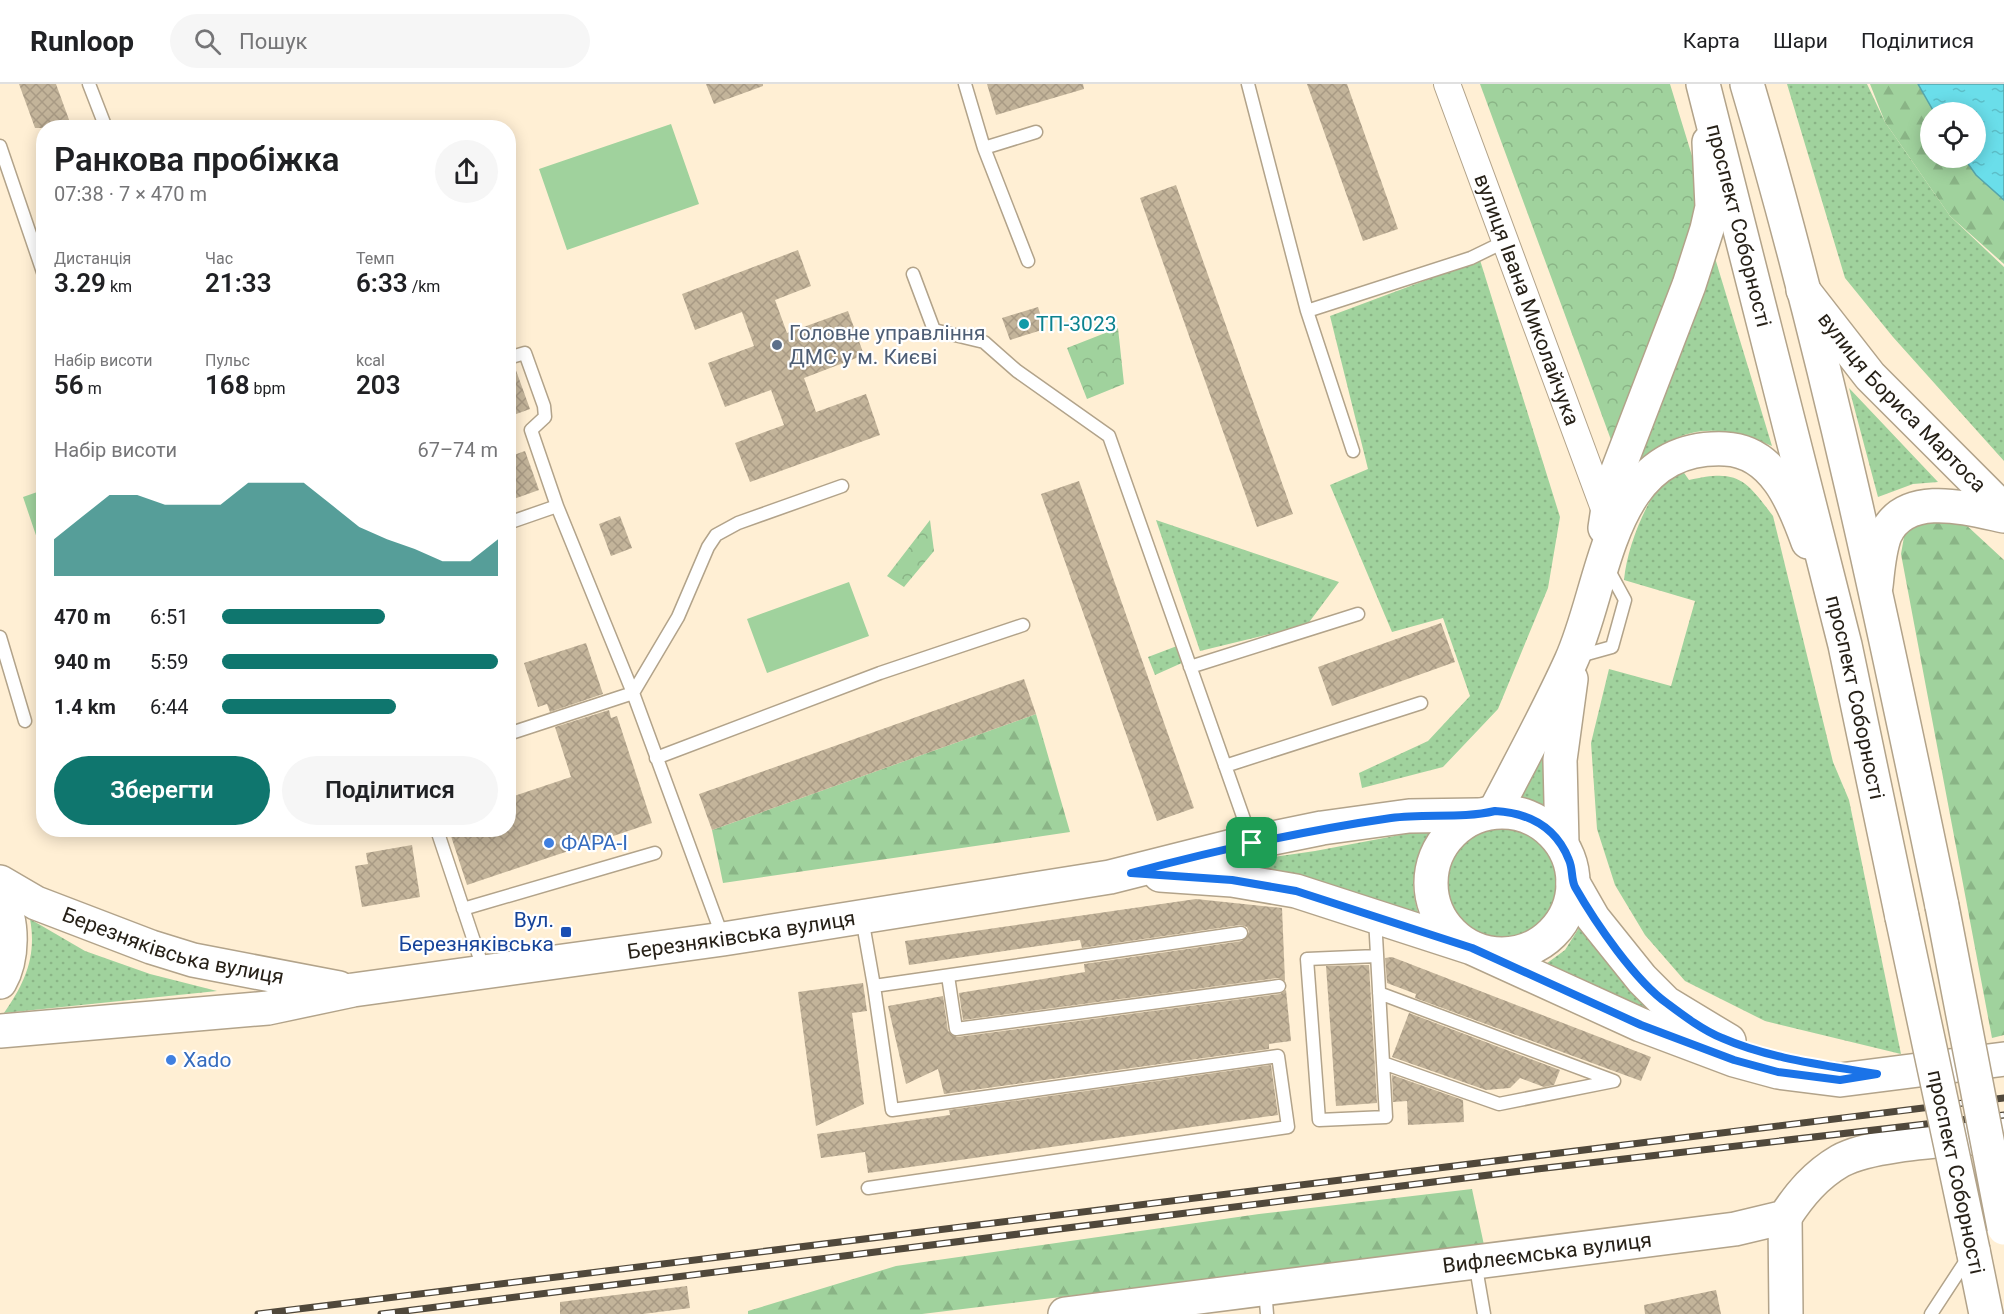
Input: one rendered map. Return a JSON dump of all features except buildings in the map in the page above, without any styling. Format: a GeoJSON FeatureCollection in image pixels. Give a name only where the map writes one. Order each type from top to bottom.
{"type":"FeatureCollection","features":[{"type":"Feature","properties":{"kind":"main road","name":"проспект Соборності"},"geometry":{"type":"LineString","coordinates":[[1747,84],[1803,290],[1876,586],[1942,906],[2004,1228]]}},
{"type":"Feature","properties":{"kind":"main road","name":"проспект Соборності"},"geometry":{"type":"LineString","coordinates":[[1705,93],[1845,645],[1986,1314]]}},
{"type":"Feature","properties":{"kind":"main road","name":"вулиця Івана Миколайчука"},"geometry":{"type":"LineString","coordinates":[[1602,559],[1611,488],[1689,285],[1712,207],[1705,93]]}},
{"type":"Feature","properties":{"kind":"main road","name":"вулиця Бориса Мартоса"},"geometry":{"type":"LineString","coordinates":[[1803,290],[1870,376],[2004,510]]}},
{"type":"Feature","properties":{"kind":"main road","name":"вулиця Івана Миколайчука"},"geometry":{"type":"LineString","coordinates":[[1562,844],[1560,760],[1572,658],[1602,559],[1632,496],[1650,473],[1673,456],[1701,448],[1730,449],[1757,460],[1771,470],[1794,504],[1845,645]]}},
{"type":"Feature","properties":{"kind":"main road","name":"вулиця Бориса Мартоса"},"geometry":{"type":"LineString","coordinates":[[1876,586],[1880,553],[1886,534],[1897,518],[1921,506],[1957,506],[2004,516]]}},
{"type":"Feature","properties":{"kind":"main road","name":"вулиця Івана Миколайчука"},"geometry":{"type":"LineString","coordinates":[[1487,813],[1572,658]]}},
{"type":"Feature","properties":{"kind":"main road"},"geometry":{"type":"LineString","coordinates":[[1472,948],[1494,954],[1518,953],[1540,943],[1558,928],[1569,907],[1573,883],[1570,863],[1562,844],[1549,829],[1533,818],[1515,812],[1487,813],[1456,827],[1440,845],[1431,877],[1430,893],[1438,917],[1452,935],[1472,948],[1641,1025],[1734,1060],[1778,1072],[1840,1080],[2004,1059]]}},
{"type":"Feature","properties":{"kind":"main road","name":"Березняківська вулиця"},"geometry":{"type":"LineString","coordinates":[[0,1031],[268,1008],[353,990],[723,939],[1131,873],[1322,828],[1409,816],[1487,813]]}},
{"type":"Feature","properties":{"kind":"main road","name":"Березняківська вулиця"},"geometry":{"type":"LineString","coordinates":[[1131,873],[1232,880],[1296,891],[1472,948]]}},
{"type":"Feature","properties":{"kind":"main road","name":"Березняківська вулиця"},"geometry":{"type":"LineString","coordinates":[[0,882],[36,903],[151,947],[193,960],[353,990]]}},
{"type":"Feature","properties":{"kind":"main road"},"geometry":{"type":"LineString","coordinates":[[1573,883],[1593,918],[1642,979],[1666,1003],[1720,1038],[1774,1056],[1877,1074]]}},
{"type":"Feature","properties":{"kind":"main road"},"geometry":{"type":"LineString","coordinates":[[0,898],[11,936],[5,973],[0,982]]}},
{"type":"Feature","properties":{"kind":"main road"},"geometry":{"type":"LineString","coordinates":[[1786,1314],[1785,1216],[1802,1191],[1823,1172],[1856,1155],[1877,1149],[2004,1135]]}},
{"type":"Feature","properties":{"kind":"main road","name":"Вифлеємська вулиця"},"geometry":{"type":"LineString","coordinates":[[1065,1314],[1266,1301],[1475,1261],[1735,1229],[1785,1216]]}},
{"type":"Feature","properties":{"kind":"street","name":"вулиця Івана Миколайчука"},"geometry":{"type":"LineString","coordinates":[[1448,84],[1606,514]]}},
{"type":"Feature","properties":{"kind":"lane"},"geometry":{"type":"LineString","coordinates":[[89,84],[103,120]]}},
{"type":"Feature","properties":{"kind":"lane"},"geometry":{"type":"LineString","coordinates":[[965,84],[984,148],[1028,261]]}},
{"type":"Feature","properties":{"kind":"lane"},"geometry":{"type":"LineString","coordinates":[[1248,84],[1307,311],[1353,451]]}},
{"type":"Feature","properties":{"kind":"lane"},"geometry":{"type":"LineString","coordinates":[[984,148],[1036,132]]}},
{"type":"Feature","properties":{"kind":"lane"},"geometry":{"type":"LineString","coordinates":[[0,146],[36,252]]}},
{"type":"Feature","properties":{"kind":"lane"},"geometry":{"type":"LineString","coordinates":[[1307,311],[1471,258],[1506,241]]}},
{"type":"Feature","properties":{"kind":"lane"},"geometry":{"type":"LineString","coordinates":[[913,274],[934,330],[984,342],[1017,371],[1109,436],[1252,843]]}},
{"type":"Feature","properties":{"kind":"lane"},"geometry":{"type":"LineString","coordinates":[[516,355],[525,352],[544,406],[545,417],[531,430],[557,506],[633,693],[723,939]]}},
{"type":"Feature","properties":{"kind":"lane"},"geometry":{"type":"LineString","coordinates":[[516,731],[633,693],[678,616],[716,535],[738,523],[843,486]]}},
{"type":"Feature","properties":{"kind":"lane"},"geometry":{"type":"LineString","coordinates":[[516,520],[557,506]]}},
{"type":"Feature","properties":{"kind":"lane"},"geometry":{"type":"LineString","coordinates":[[1191,667],[1358,614]]}},
{"type":"Feature","properties":{"kind":"lane"},"geometry":{"type":"LineString","coordinates":[[656,758],[880,674],[1023,625]]}},
{"type":"Feature","properties":{"kind":"lane"},"geometry":{"type":"LineString","coordinates":[[0,637],[26,721]]}},
{"type":"Feature","properties":{"kind":"lane"},"geometry":{"type":"LineString","coordinates":[[1226,766],[1420,704]]}},
{"type":"Feature","properties":{"kind":"lane"},"geometry":{"type":"LineString","coordinates":[[439,837],[484,972]]}},
{"type":"Feature","properties":{"kind":"lane"},"geometry":{"type":"LineString","coordinates":[[463,909],[655,853]]}},
{"type":"Feature","properties":{"kind":"lane"},"geometry":{"type":"LineString","coordinates":[[862,917],[892,1110],[1278,1056],[1288,1127],[868,1188]]}},
{"type":"Feature","properties":{"kind":"lane"},"geometry":{"type":"LineString","coordinates":[[1375,917],[1386,1117],[1319,1120],[1307,959],[1377,956]]}},
{"type":"Feature","properties":{"kind":"lane"},"geometry":{"type":"LineString","coordinates":[[873,986],[1241,933]]}},
{"type":"Feature","properties":{"kind":"lane"},"geometry":{"type":"LineString","coordinates":[[948,976],[956,1029],[1279,986]]}},
{"type":"Feature","properties":{"kind":"lane"},"geometry":{"type":"LineString","coordinates":[[1379,993],[1614,1081],[1499,1104],[1383,1063]]}},
{"type":"Feature","properties":{"kind":"lane"},"geometry":{"type":"LineString","coordinates":[[1931,1314],[1973,1250]]}},
{"type":"Feature","properties":{"kind":"lane"},"geometry":{"type":"LineString","coordinates":[[1475,1261],[1484,1314]]}},
{"type":"Feature","properties":{"kind":"green space"},"geometry":{"type":"Polygon","coordinates":[[[1480,84],[1670,84],[1700,182],[1682,276],[1614,448],[1480,84]]]}},
{"type":"Feature","properties":{"kind":"green space"},"geometry":{"type":"Polygon","coordinates":[[[1787,84],[1867,84],[1885,122],[1950,216],[2004,267],[2004,461],[1893,337],[1845,278],[1787,84]]]}},
{"type":"Feature","properties":{"kind":"green space"},"geometry":{"type":"Polygon","coordinates":[[[1870,84],[1919,84],[1929,102],[1920,102],[1920,168],[1971,168],[2004,199],[2004,264],[1950,216],[1885,122],[1870,84]]]}},
{"type":"Feature","properties":{"kind":"green space"},"geometry":{"type":"Polygon","coordinates":[[[671,124],[699,204],[567,250],[539,169],[671,124]]]}},
{"type":"Feature","properties":{"kind":"green space"},"geometry":{"type":"Polygon","coordinates":[[[1715,258],[1772,446],[1731,433],[1696,432],[1664,444],[1630,470],[1715,258]]]}},
{"type":"Feature","properties":{"kind":"green space"},"geometry":{"type":"Polygon","coordinates":[[[1480,260],[1560,517],[1548,588],[1498,709],[1443,767],[1362,788],[1359,773],[1428,741],[1470,696],[1443,618],[1392,632],[1330,485],[1368,469],[1330,316],[1480,260]]]}},
{"type":"Feature","properties":{"kind":"green space"},"geometry":{"type":"Polygon","coordinates":[[[1118,328],[1124,384],[1087,399],[1067,348],[1118,328]]]}},
{"type":"Feature","properties":{"kind":"green space"},"geometry":{"type":"Polygon","coordinates":[[[1849,388],[1938,482],[1913,484],[1878,497],[1849,388]]]}},
{"type":"Feature","properties":{"kind":"green space"},"geometry":{"type":"Polygon","coordinates":[[[1680,467],[1689,480],[1719,476],[1739,480],[1755,493],[1773,516],[1833,762],[1849,800],[1901,1054],[1765,1021],[1685,981],[1645,935],[1615,885],[1597,829],[1591,743],[1609,669],[1671,686],[1695,601],[1624,580],[1629,555],[1642,516],[1662,483],[1680,467]]]}},
{"type":"Feature","properties":{"kind":"green space"},"geometry":{"type":"Polygon","coordinates":[[[36,493],[36,535],[23,497],[36,493]]]}},
{"type":"Feature","properties":{"kind":"green space"},"geometry":{"type":"Polygon","coordinates":[[[1916,517],[1964,523],[2004,560],[2004,1035],[1992,1038],[1901,554],[1905,531],[1916,517]]]}},
{"type":"Feature","properties":{"kind":"green space"},"geometry":{"type":"Polygon","coordinates":[[[930,520],[934,551],[904,587],[887,576],[930,520]]]}},
{"type":"Feature","properties":{"kind":"green space"},"geometry":{"type":"Polygon","coordinates":[[[1156,520],[1339,582],[1307,625],[1200,651],[1156,520]]]}},
{"type":"Feature","properties":{"kind":"green space"},"geometry":{"type":"Polygon","coordinates":[[[849,582],[869,636],[767,673],[747,619],[849,582]]]}},
{"type":"Feature","properties":{"kind":"green space"},"geometry":{"type":"Polygon","coordinates":[[[1177,646],[1184,662],[1155,675],[1148,657],[1177,646]]]}},
{"type":"Feature","properties":{"kind":"green space"},"geometry":{"type":"Polygon","coordinates":[[[1036,714],[1070,832],[723,883],[712,830],[1036,714]]]}},
{"type":"Feature","properties":{"kind":"green space"},"geometry":{"type":"Polygon","coordinates":[[[1552,726],[1548,810],[1526,799],[1507,798],[1552,726]]]}},
{"type":"Feature","properties":{"kind":"green space"},"geometry":{"type":"Polygon","coordinates":[[[1437,828],[1417,863],[1414,874],[1414,896],[1422,924],[1205,867],[1315,851],[1437,828]]]}},
{"type":"Feature","properties":{"kind":"green space"},"geometry":{"type":"Polygon","coordinates":[[[1500,828],[1521,832],[1540,844],[1552,863],[1556,884],[1552,905],[1540,924],[1521,936],[1500,940],[1479,936],[1460,924],[1448,905],[1444,884],[1448,863],[1460,844],[1479,832],[1500,828]]]}},
{"type":"Feature","properties":{"kind":"green space"},"geometry":{"type":"Polygon","coordinates":[[[30,919],[85,951],[150,974],[217,991],[4,1013],[28,969],[32,945],[30,919]]]}},
{"type":"Feature","properties":{"kind":"green space"},"geometry":{"type":"Polygon","coordinates":[[[1584,920],[1664,1020],[1539,969],[1565,950],[1584,920]]]}},
{"type":"Feature","properties":{"kind":"green space"},"geometry":{"type":"Polygon","coordinates":[[[1472,1189],[1484,1245],[922,1314],[748,1314],[748,1311],[896,1266],[1259,1214],[1472,1189]]]}},
{"type":"Feature","properties":{"kind":"water"},"geometry":{"type":"Polygon","coordinates":[[[1918,84],[2004,84],[2004,200],[1971,168],[1986,168],[1986,102],[1928,102],[1918,84]]]}},
{"type":"Feature","properties":{"kind":"railway"},"geometry":{"type":"LineString","coordinates":[[258,1314],[2004,1098]]}},
{"type":"Feature","properties":{"kind":"railway"},"geometry":{"type":"LineString","coordinates":[[381,1314],[1537,1169],[2004,1115]]}},
{"type":"Feature","properties":{"kind":"place","name":"ТП-3023"},"geometry":{"type":"Point","coordinates":[1024,324]}},
{"type":"Feature","properties":{"kind":"place","name":"Головне управління ДМС у м. Києві"},"geometry":{"type":"Point","coordinates":[777,345]}},
{"type":"Feature","properties":{"kind":"place","name":"ФАРА-І"},"geometry":{"type":"Point","coordinates":[549,843]}},
{"type":"Feature","properties":{"kind":"place","name":"Вул. Березняківська"},"geometry":{"type":"Point","coordinates":[566,932]}},
{"type":"Feature","properties":{"kind":"place","name":"Xado"},"geometry":{"type":"Point","coordinates":[171,1060]}},
{"type":"Feature","properties":{"kind":"route"},"geometry":{"type":"LineString","coordinates":[[1495,811],[1515,812],[1533,818],[1549,829],[1562,844],[1570,863],[1573,883],[1593,918],[1642,979],[1666,1003],[1720,1038],[1774,1056],[1877,1074],[1840,1080],[1778,1072],[1734,1060],[1641,1025],[1472,948],[1296,891],[1232,880],[1131,873],[1252,843],[1322,828],[1409,816],[1478,815],[1495,811]]}}]}
